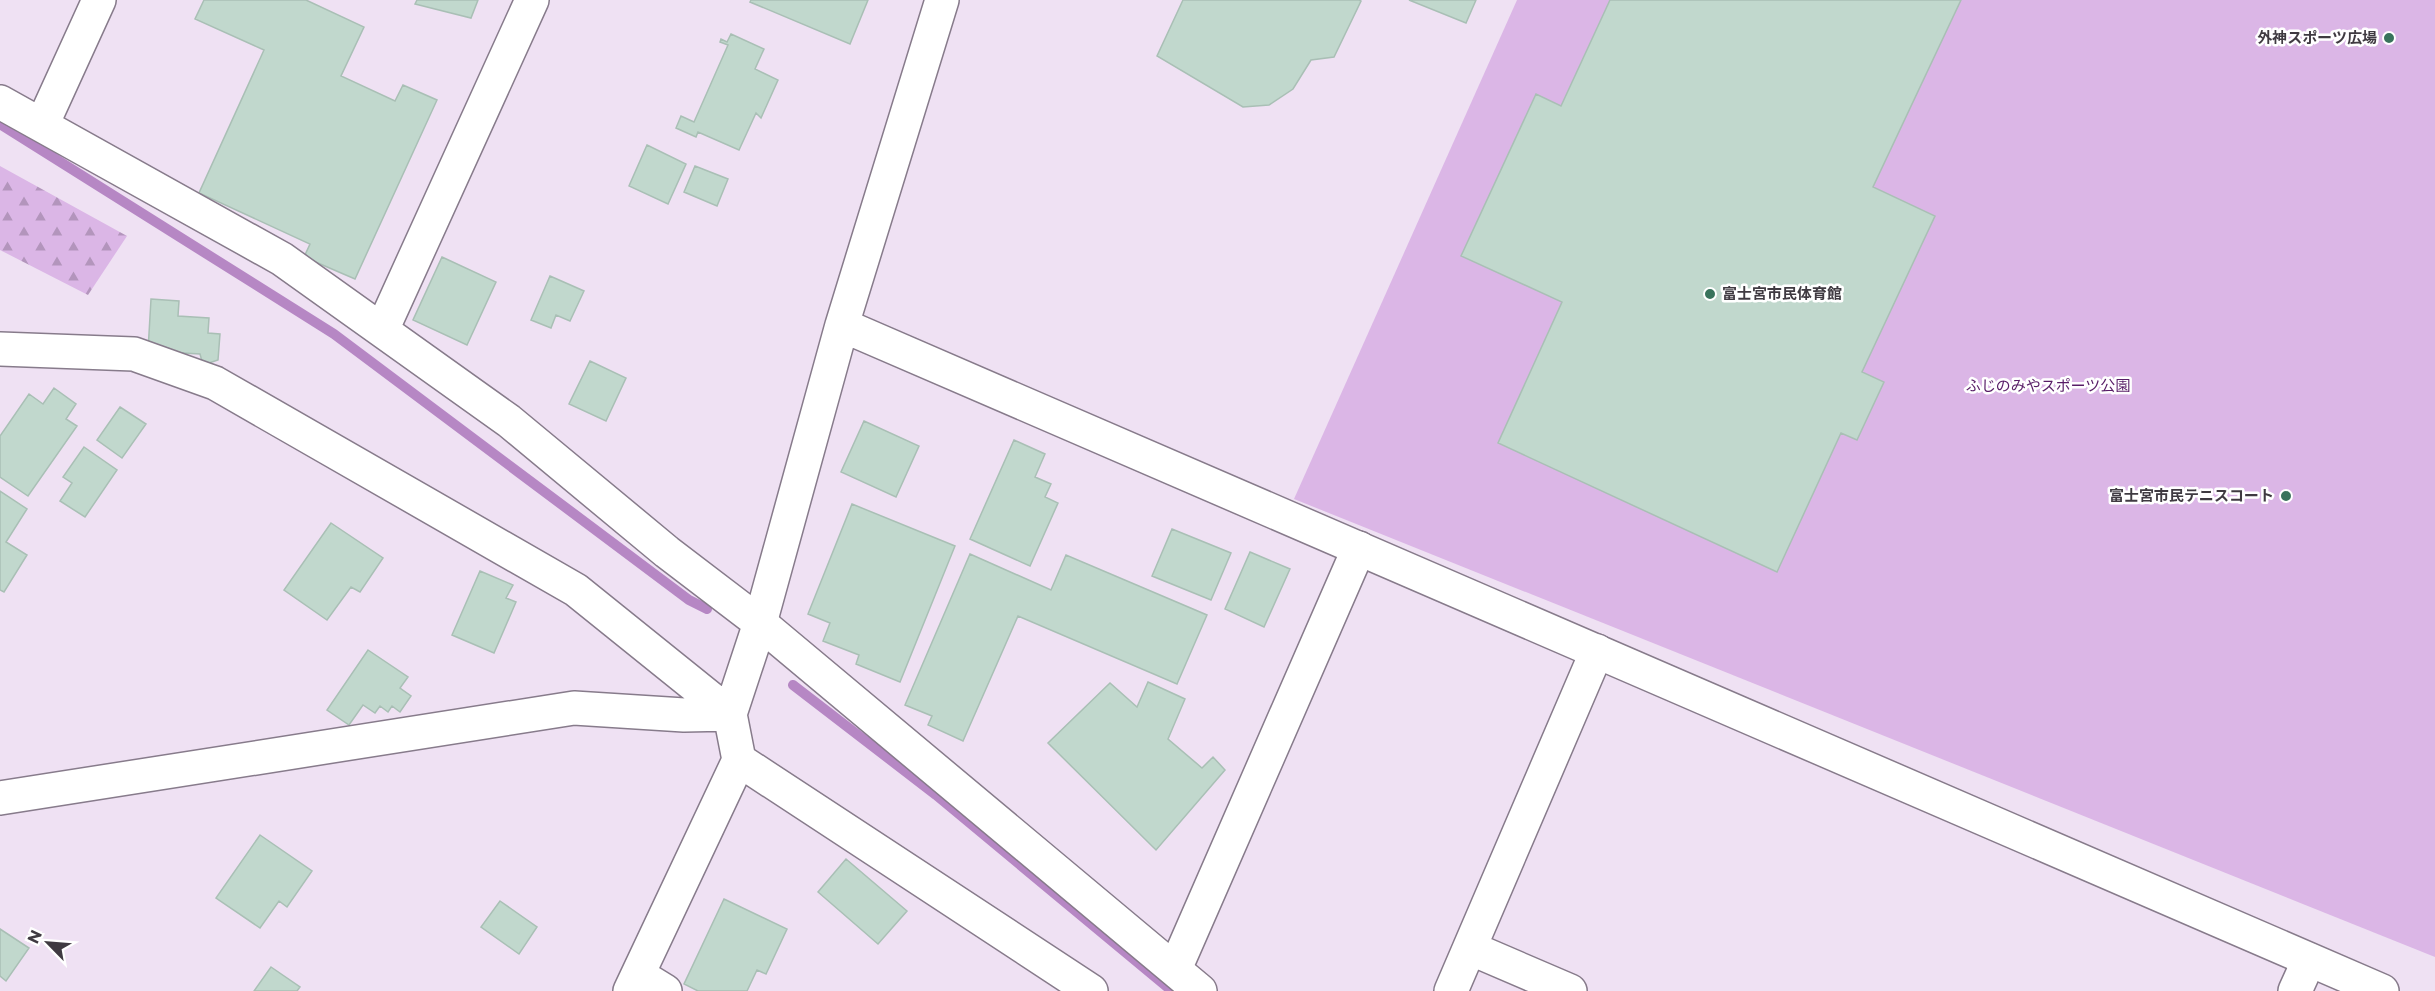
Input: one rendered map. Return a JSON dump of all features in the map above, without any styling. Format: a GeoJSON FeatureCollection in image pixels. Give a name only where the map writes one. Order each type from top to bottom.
{"type":"FeatureCollection","features":[{"type":"Feature","properties":{"kind":"street"},"geometry":{"type":"LineString","coordinates":[[42,125],[99,0]]}},
{"type":"Feature","properties":{"kind":"street"},"geometry":{"type":"LineString","coordinates":[[382,330],[532,0]]}},
{"type":"Feature","properties":{"kind":"street"},"geometry":{"type":"LineString","coordinates":[[645,986],[739,760],[730,714],[760,623],[842,325],[942,0]]}},
{"type":"Feature","properties":{"kind":"street"},"geometry":{"type":"LineString","coordinates":[[0,102],[282,260],[509,421],[667,552],[760,623],[1200,991]]}},
{"type":"Feature","properties":{"kind":"street"},"geometry":{"type":"LineString","coordinates":[[842,325],[2382,991]]}},
{"type":"Feature","properties":{"kind":"street"},"geometry":{"type":"LineString","coordinates":[[0,349],[134,354],[215,383],[576,590],[730,714]]}},
{"type":"Feature","properties":{"kind":"street"},"geometry":{"type":"LineString","coordinates":[[1175,969],[1359,548]]}},
{"type":"Feature","properties":{"kind":"street"},"geometry":{"type":"LineString","coordinates":[[1451,991],[1597,651]]}},
{"type":"Feature","properties":{"kind":"street"},"geometry":{"type":"LineString","coordinates":[[0,798],[574,708],[684,715],[730,714]]}},
{"type":"Feature","properties":{"kind":"street"},"geometry":{"type":"LineString","coordinates":[[739,760],[1091,991]]}},
{"type":"Feature","properties":{"kind":"street"},"geometry":{"type":"LineString","coordinates":[[1470,948],[1570,991]]}},
{"type":"Feature","properties":{"kind":"street"},"geometry":{"type":"LineString","coordinates":[[2295,991],[2309,960]]}},
{"type":"Feature","properties":{"kind":"green space","name":"ふじのみやスポーツ公園"},"geometry":{"type":"Polygon","coordinates":[[[1517,0],[2435,0],[2435,957],[1294,499],[1517,0]]]}},
{"type":"Feature","properties":{"kind":"green space"},"geometry":{"type":"Polygon","coordinates":[[[0,166],[127,236],[88,295],[0,250],[0,166]]]}},
{"type":"Feature","properties":{"kind":"building"},"geometry":{"type":"Polygon","coordinates":[[[204,0],[306,0],[364,27],[341,76],[395,101],[403,85],[437,100],[355,279],[304,257],[310,244],[199,193],[264,50],[195,19],[204,0]]]}},
{"type":"Feature","properties":{"kind":"building"},"geometry":{"type":"Polygon","coordinates":[[[417,0],[478,0],[471,18],[415,4],[417,0]]]}},
{"type":"Feature","properties":{"kind":"building"},"geometry":{"type":"Polygon","coordinates":[[[751,0],[868,0],[850,44],[750,2],[751,0]]]}},
{"type":"Feature","properties":{"kind":"building"},"geometry":{"type":"Polygon","coordinates":[[[1183,0],[1361,1],[1334,57],[1311,60],[1293,89],[1269,105],[1243,107],[1157,56],[1183,0]]]}},
{"type":"Feature","properties":{"kind":"building"},"geometry":{"type":"Polygon","coordinates":[[[1409,0],[1476,0],[1466,23],[1409,0]]]}},
{"type":"Feature","properties":{"kind":"building"},"geometry":{"type":"Polygon","coordinates":[[[1610,0],[1961,0],[1873,187],[1935,216],[1862,372],[1884,382],[1857,440],[1841,433],[1777,572],[1498,443],[1562,302],[1461,256],[1536,94],[1561,106],[1610,0]]]}},
{"type":"Feature","properties":{"kind":"building"},"geometry":{"type":"Polygon","coordinates":[[[731,34],[764,49],[755,69],[778,80],[761,118],[756,113],[739,150],[698,132],[696,137],[676,128],[681,116],[694,122],[728,45],[720,42],[721,39],[727,42],[731,34]]]}},
{"type":"Feature","properties":{"kind":"building"},"geometry":{"type":"Polygon","coordinates":[[[647,145],[686,164],[668,204],[629,186],[647,145]]]}},
{"type":"Feature","properties":{"kind":"building"},"geometry":{"type":"Polygon","coordinates":[[[695,166],[728,179],[717,206],[684,192],[695,166]]]}},
{"type":"Feature","properties":{"kind":"building"},"geometry":{"type":"Polygon","coordinates":[[[442,257],[496,282],[467,345],[413,320],[442,257]]]}},
{"type":"Feature","properties":{"kind":"building"},"geometry":{"type":"Polygon","coordinates":[[[550,276],[584,291],[570,321],[556,315],[551,328],[531,320],[550,276]]]}},
{"type":"Feature","properties":{"kind":"building"},"geometry":{"type":"Polygon","coordinates":[[[151,299],[179,301],[178,316],[209,318],[208,333],[220,334],[218,360],[203,365],[200,354],[148,351],[151,299]]]}},
{"type":"Feature","properties":{"kind":"building"},"geometry":{"type":"Polygon","coordinates":[[[590,361],[626,378],[606,421],[569,404],[590,361]]]}},
{"type":"Feature","properties":{"kind":"building"},"geometry":{"type":"Polygon","coordinates":[[[54,388],[76,404],[66,419],[77,426],[28,496],[0,477],[0,436],[29,394],[43,404],[54,388]]]}},
{"type":"Feature","properties":{"kind":"building"},"geometry":{"type":"Polygon","coordinates":[[[120,407],[146,424],[122,458],[97,440],[120,407]]]}},
{"type":"Feature","properties":{"kind":"building"},"geometry":{"type":"Polygon","coordinates":[[[864,421],[919,446],[896,497],[841,472],[864,421]]]}},
{"type":"Feature","properties":{"kind":"building"},"geometry":{"type":"Polygon","coordinates":[[[1014,440],[1045,454],[1035,477],[1051,484],[1045,497],[1058,503],[1030,566],[970,539],[1014,440]]]}},
{"type":"Feature","properties":{"kind":"building"},"geometry":{"type":"Polygon","coordinates":[[[84,447],[117,470],[85,517],[60,501],[72,483],[63,477],[84,447]]]}},
{"type":"Feature","properties":{"kind":"building"},"geometry":{"type":"Polygon","coordinates":[[[0,491],[27,509],[6,542],[27,555],[4,592],[0,590],[0,491]]]}},
{"type":"Feature","properties":{"kind":"building"},"geometry":{"type":"Polygon","coordinates":[[[852,504],[955,546],[900,682],[856,664],[859,655],[823,641],[830,623],[808,614],[852,504]]]}},
{"type":"Feature","properties":{"kind":"building"},"geometry":{"type":"Polygon","coordinates":[[[331,523],[383,558],[360,592],[351,587],[327,620],[284,590],[331,523]]]}},
{"type":"Feature","properties":{"kind":"building"},"geometry":{"type":"Polygon","coordinates":[[[1172,529],[1231,553],[1211,600],[1152,576],[1172,529]]]}},
{"type":"Feature","properties":{"kind":"building"},"geometry":{"type":"Polygon","coordinates":[[[1250,552],[1290,569],[1264,627],[1225,609],[1250,552]]]}},
{"type":"Feature","properties":{"kind":"building"},"geometry":{"type":"Polygon","coordinates":[[[970,554],[1051,590],[1066,555],[1207,615],[1177,684],[1018,616],[963,741],[928,725],[932,716],[905,705],[970,554]]]}},
{"type":"Feature","properties":{"kind":"building"},"geometry":{"type":"Polygon","coordinates":[[[480,571],[513,585],[506,598],[516,602],[494,653],[452,635],[480,571]]]}},
{"type":"Feature","properties":{"kind":"building"},"geometry":{"type":"Polygon","coordinates":[[[368,650],[408,677],[400,688],[411,696],[400,712],[392,706],[388,712],[380,706],[375,713],[363,705],[349,725],[327,710],[368,650]]]}},
{"type":"Feature","properties":{"kind":"building"},"geometry":{"type":"Polygon","coordinates":[[[1148,682],[1185,699],[1168,739],[1202,768],[1213,757],[1225,770],[1156,850],[1048,743],[1110,683],[1137,707],[1148,682]]]}},
{"type":"Feature","properties":{"kind":"building"},"geometry":{"type":"Polygon","coordinates":[[[260,835],[312,871],[287,907],[279,901],[260,928],[216,898],[260,835]]]}},
{"type":"Feature","properties":{"kind":"building"},"geometry":{"type":"Polygon","coordinates":[[[846,859],[907,911],[878,944],[818,892],[846,859]]]}},
{"type":"Feature","properties":{"kind":"building"},"geometry":{"type":"Polygon","coordinates":[[[724,899],[787,929],[766,974],[757,970],[747,991],[698,991],[684,984],[724,899]]]}},
{"type":"Feature","properties":{"kind":"building"},"geometry":{"type":"Polygon","coordinates":[[[500,901],[537,927],[519,954],[481,927],[500,901]]]}},
{"type":"Feature","properties":{"kind":"building"},"geometry":{"type":"Polygon","coordinates":[[[0,929],[29,948],[6,981],[0,976],[0,929]]]}},
{"type":"Feature","properties":{"kind":"building"},"geometry":{"type":"Polygon","coordinates":[[[271,967],[300,987],[297,991],[254,991],[271,967]]]}},
{"type":"Feature","properties":{"kind":"waterway"},"geometry":{"type":"LineString","coordinates":[[0,124],[334,334],[689,600],[707,609]]}},
{"type":"Feature","properties":{"kind":"waterway"},"geometry":{"type":"LineString","coordinates":[[793,685],[936,795],[1172,991]]}},
{"type":"Feature","properties":{"kind":"place","name":"外神スポーツ広場"},"geometry":{"type":"Point","coordinates":[2389,38]}},
{"type":"Feature","properties":{"kind":"place","name":"富士宮市民体育館"},"geometry":{"type":"Point","coordinates":[1710,294]}},
{"type":"Feature","properties":{"kind":"place","name":"富士宮市民テニスコート"},"geometry":{"type":"Point","coordinates":[2286,496]}}]}
